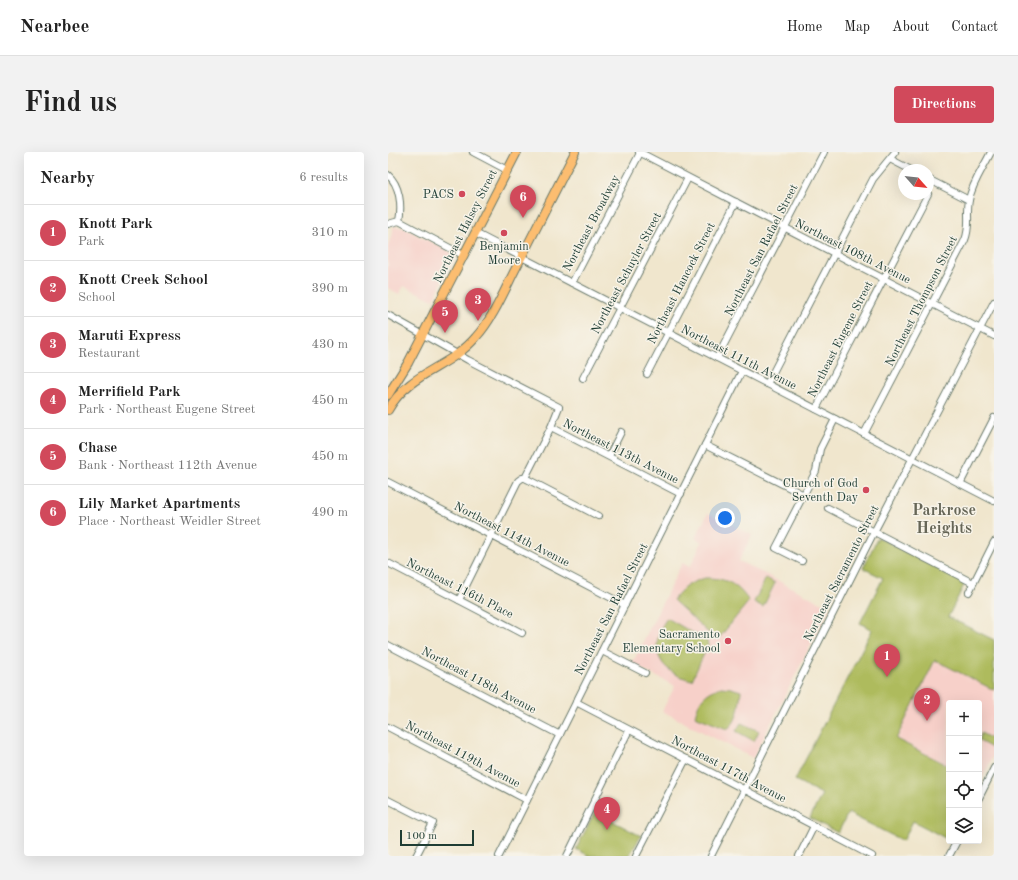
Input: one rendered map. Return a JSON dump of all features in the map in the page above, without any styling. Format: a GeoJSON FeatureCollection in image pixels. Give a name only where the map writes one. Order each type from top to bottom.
{"type":"FeatureCollection","features":[{"type":"Feature","properties":{"kind":"main road","name":"Northeast Halsey Street"},"geometry":{"type":"LineString","coordinates":[[388,395],[408,363],[516,152]]}},
{"type":"Feature","properties":{"kind":"main road"},"geometry":{"type":"LineString","coordinates":[[388,410],[398,395],[409,384],[459,354],[483,328],[576,152]]}},
{"type":"Feature","properties":{"kind":"street"},"geometry":{"type":"LineString","coordinates":[[473,152],[507,170]]}},
{"type":"Feature","properties":{"kind":"street","name":"Northeast 108th Avenue"},"geometry":{"type":"LineString","coordinates":[[639,152],[994,336]]}},
{"type":"Feature","properties":{"kind":"street","name":"Northeast Broadway"},"geometry":{"type":"LineString","coordinates":[[572,283],[639,152]]}},
{"type":"Feature","properties":{"kind":"street","name":"Northeast San Rafael Street"},"geometry":{"type":"LineString","coordinates":[[717,358],[824,152]]}},
{"type":"Feature","properties":{"kind":"street"},"geometry":{"type":"LineString","coordinates":[[767,384],[873,179],[896,152]]}},
{"type":"Feature","properties":{"kind":"street","name":"Northeast Thompson Street"},"geometry":{"type":"LineString","coordinates":[[864,434],[967,235],[971,191],[991,152]]}},
{"type":"Feature","properties":{"kind":"street"},"geometry":{"type":"LineString","coordinates":[[890,160],[898,164]]}},
{"type":"Feature","properties":{"kind":"street"},"geometry":{"type":"LineString","coordinates":[[388,175],[392,178],[399,194],[399,221]]}},
{"type":"Feature","properties":{"kind":"street","name":"Northeast Schuyler Street"},"geometry":{"type":"LineString","coordinates":[[583,378],[688,178]]}},
{"type":"Feature","properties":{"kind":"street"},"geometry":{"type":"LineString","coordinates":[[934,182],[969,200]]}},
{"type":"Feature","properties":{"kind":"street","name":"Northeast Eugene Street"},"geometry":{"type":"LineString","coordinates":[[816,410],[925,200]]}},
{"type":"Feature","properties":{"kind":"street","name":"Northeast Hancock Street"},"geometry":{"type":"LineString","coordinates":[[647,374],[736,202]]}},
{"type":"Feature","properties":{"kind":"street"},"geometry":{"type":"LineString","coordinates":[[388,224],[399,221],[463,255]]}},
{"type":"Feature","properties":{"kind":"street","name":"Northeast 111th Avenue"},"geometry":{"type":"LineString","coordinates":[[475,233],[994,501]]}},
{"type":"Feature","properties":{"kind":"street","name":"Northeast Sacramento Street"},"geometry":{"type":"LineString","coordinates":[[711,856],[874,532],[994,302]]}},
{"type":"Feature","properties":{"kind":"street"},"geometry":{"type":"LineString","coordinates":[[388,316],[559,406],[551,427],[525,478],[518,481],[458,600]]}},
{"type":"Feature","properties":{"kind":"street","name":"Northeast San Rafael Street"},"geometry":{"type":"LineString","coordinates":[[499,856],[742,371]]}},
{"type":"Feature","properties":{"kind":"street"},"geometry":{"type":"LineString","coordinates":[[960,484],[994,418]]}},
{"type":"Feature","properties":{"kind":"street"},"geometry":{"type":"LineString","coordinates":[[802,561],[776,548],[816,471],[820,449],[835,419]]}},
{"type":"Feature","properties":{"kind":"street","name":"Northeast 113th Avenue"},"geometry":{"type":"LineString","coordinates":[[551,427],[681,494]]}},
{"type":"Feature","properties":{"kind":"street"},"geometry":{"type":"LineString","coordinates":[[609,456],[621,432]]}},
{"type":"Feature","properties":{"kind":"street"},"geometry":{"type":"LineString","coordinates":[[705,445],[804,494]]}},
{"type":"Feature","properties":{"kind":"street"},"geometry":{"type":"LineString","coordinates":[[525,478],[598,516]]}},
{"type":"Feature","properties":{"kind":"street","name":"Northeast 114th Avenue"},"geometry":{"type":"LineString","coordinates":[[388,482],[625,605]]}},
{"type":"Feature","properties":{"kind":"street"},"geometry":{"type":"LineString","coordinates":[[828,508],[973,583]]}},
{"type":"Feature","properties":{"kind":"street"},"geometry":{"type":"LineString","coordinates":[[969,592],[994,542]]}},
{"type":"Feature","properties":{"kind":"street","name":"Northeast 116th Place"},"geometry":{"type":"LineString","coordinates":[[388,563],[522,633]]}},
{"type":"Feature","properties":{"kind":"street","name":"Northeast 118th Avenue"},"geometry":{"type":"LineString","coordinates":[[388,645],[560,735]]}},
{"type":"Feature","properties":{"kind":"street"},"geometry":{"type":"LineString","coordinates":[[602,651],[645,673]]}},
{"type":"Feature","properties":{"kind":"street","name":"Northeast 117th Avenue"},"geometry":{"type":"LineString","coordinates":[[576,702],[872,856]]}},
{"type":"Feature","properties":{"kind":"street","name":"Northeast 119th Avenue"},"geometry":{"type":"LineString","coordinates":[[388,727],[527,800]]}},
{"type":"Feature","properties":{"kind":"street"},"geometry":{"type":"LineString","coordinates":[[567,856],[629,730]]}},
{"type":"Feature","properties":{"kind":"street"},"geometry":{"type":"LineString","coordinates":[[636,856],[686,759]]}},
{"type":"Feature","properties":{"kind":"street"},"geometry":{"type":"LineString","coordinates":[[982,792],[994,768]]}},
{"type":"Feature","properties":{"kind":"street"},"geometry":{"type":"LineString","coordinates":[[388,800],[432,823],[416,856]]}},
{"type":"Feature","properties":{"kind":"street"},"geometry":{"type":"LineString","coordinates":[[799,856],[814,826]]}},
{"type":"Feature","properties":{"kind":"street"},"geometry":{"type":"LineString","coordinates":[[949,856],[955,844]]}},
{"type":"Feature","properties":{"kind":"shaded area"},"geometry":{"type":"Polygon","coordinates":[[[394,226],[404,228],[456,255],[433,300],[404,286],[399,294],[388,288],[388,246],[394,226]]]}},
{"type":"Feature","properties":{"kind":"shaded area","name":"Sacramento Elementary School"},"geometry":{"type":"Polygon","coordinates":[[[708,513],[752,535],[739,561],[830,607],[753,758],[662,711],[675,686],[632,664],[682,563],[690,567],[702,542],[695,538],[708,513]]]}},
{"type":"Feature","properties":{"kind":"shaded area"},"geometry":{"type":"Polygon","coordinates":[[[935,660],[994,690],[994,754],[982,778],[982,700],[946,700],[946,764],[896,739],[935,660]]]}},
{"type":"Feature","properties":{"kind":"green space"},"geometry":{"type":"Polygon","coordinates":[[[878,537],[965,583],[948,617],[994,640],[994,690],[935,660],[896,739],[946,764],[946,838],[913,821],[903,841],[848,813],[838,833],[810,818],[822,794],[795,780],[872,630],[860,623],[883,578],[863,568],[878,537]]]}},
{"type":"Feature","properties":{"kind":"green space"},"geometry":{"type":"Polygon","coordinates":[[[705,578],[719,579],[730,583],[740,590],[749,601],[719,638],[713,637],[673,600],[687,586],[705,578]]]}},
{"type":"Feature","properties":{"kind":"green space"},"geometry":{"type":"Polygon","coordinates":[[[766,578],[775,583],[763,607],[754,602],[766,578]]]}},
{"type":"Feature","properties":{"kind":"green space"},"geometry":{"type":"Polygon","coordinates":[[[667,618],[707,641],[708,645],[692,680],[671,671],[664,665],[659,657],[657,648],[658,639],[661,628],[667,618]]]}},
{"type":"Feature","properties":{"kind":"green space"},"geometry":{"type":"Polygon","coordinates":[[[721,687],[741,691],[736,717],[731,726],[727,729],[695,716],[698,705],[704,697],[721,687]]]}},
{"type":"Feature","properties":{"kind":"green space"},"geometry":{"type":"Polygon","coordinates":[[[741,723],[759,731],[754,741],[736,731],[741,723]]]}},
{"type":"Feature","properties":{"kind":"green space"},"geometry":{"type":"Polygon","coordinates":[[[982,734],[994,740],[992,748],[982,743],[982,734]]]}},
{"type":"Feature","properties":{"kind":"green space"},"geometry":{"type":"Polygon","coordinates":[[[595,812],[641,836],[629,856],[590,856],[576,849],[595,812]]]}},
{"type":"Feature","properties":{"kind":"place","name":"PACS"},"geometry":{"type":"Point","coordinates":[462,194]}},
{"type":"Feature","properties":{"kind":"place","name":"Lily Market Apartments"},"geometry":{"type":"Point","coordinates":[523,218]}},
{"type":"Feature","properties":{"kind":"place","name":"Benjamin Moore"},"geometry":{"type":"Point","coordinates":[504,233]}},
{"type":"Feature","properties":{"kind":"place","name":"Maruti Express"},"geometry":{"type":"Point","coordinates":[478,321]}},
{"type":"Feature","properties":{"kind":"place","name":"Chase"},"geometry":{"type":"Point","coordinates":[445,333]}},
{"type":"Feature","properties":{"kind":"place","name":"Church of God Seventh Day"},"geometry":{"type":"Point","coordinates":[866,490]}},
{"type":"Feature","properties":{"kind":"place","name":"Sacramento Elementary School"},"geometry":{"type":"Point","coordinates":[728,641]}},
{"type":"Feature","properties":{"kind":"place","name":"Knott Park"},"geometry":{"type":"Point","coordinates":[887,677]}},
{"type":"Feature","properties":{"kind":"place","name":"Knott Creek School"},"geometry":{"type":"Point","coordinates":[927,721]}},
{"type":"Feature","properties":{"kind":"place","name":"Merrifield Park"},"geometry":{"type":"Point","coordinates":[607,830]}},
{"type":"Feature","properties":{"kind":"district","name":"Parkrose Heights"},"geometry":{"type":"Point","coordinates":[944,518]}}]}
